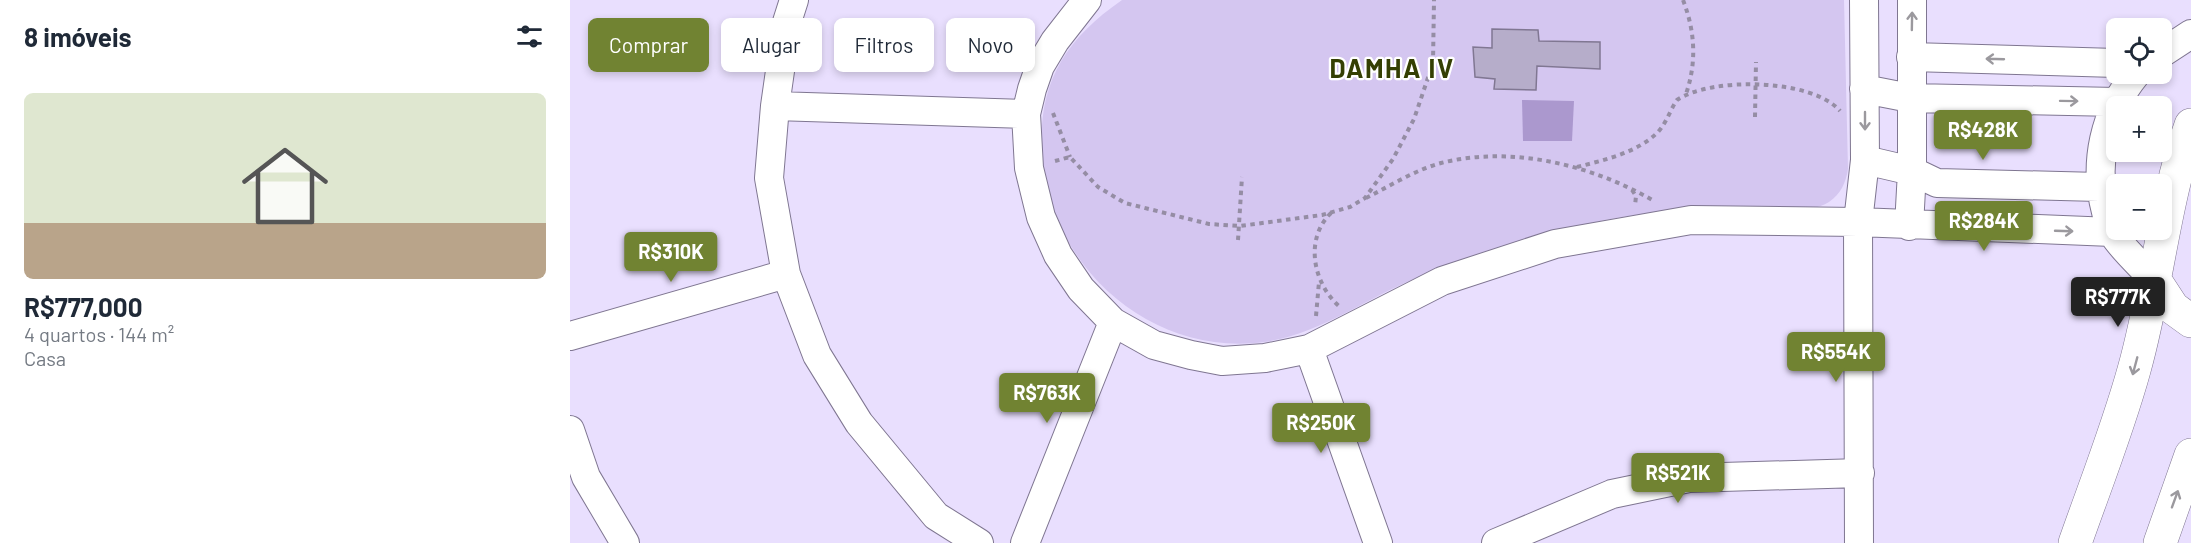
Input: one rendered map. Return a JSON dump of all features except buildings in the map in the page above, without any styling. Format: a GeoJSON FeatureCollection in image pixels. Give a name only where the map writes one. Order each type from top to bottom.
{"type":"FeatureCollection","features":[{"type":"Feature","properties":{"kind":"street"},"geometry":{"type":"LineString","coordinates":[[794,0],[787,22],[775,106],[769,178],[786,274],[817,355],[859,423],[936,516],[979,543]]}},
{"type":"Feature","properties":{"kind":"street"},"geometry":{"type":"LineString","coordinates":[[1087,0],[1055,41],[1040,66],[1038,109],[1029,168],[1041,217],[1058,255],[1081,289],[1113,322],[1154,345],[1222,361],[1265,358],[1311,336],[1442,281],[1555,244],[1691,220],[1858,222],[1909,226],[2106,232]]}},
{"type":"Feature","properties":{"kind":"street"},"geometry":{"type":"LineString","coordinates":[[1859,543],[1858,222],[1865,160],[1864,0]]}},
{"type":"Feature","properties":{"kind":"street"},"geometry":{"type":"LineString","coordinates":[[1909,226],[1912,171],[1910,98],[1912,0]]}},
{"type":"Feature","properties":{"kind":"street"},"geometry":{"type":"LineString","coordinates":[[2172,46],[2191,34]]}},
{"type":"Feature","properties":{"kind":"street"},"geometry":{"type":"LineString","coordinates":[[1911,57],[2106,63]]}},
{"type":"Feature","properties":{"kind":"street"},"geometry":{"type":"LineString","coordinates":[[1864,89],[1910,98],[2106,102]]}},
{"type":"Feature","properties":{"kind":"street"},"geometry":{"type":"LineString","coordinates":[[775,106],[1038,109]]}},
{"type":"Feature","properties":{"kind":"street"},"geometry":{"type":"LineString","coordinates":[[2075,543],[2134,371],[2156,282],[2180,156],[2191,125]]}},
{"type":"Feature","properties":{"kind":"street"},"geometry":{"type":"LineString","coordinates":[[2106,135],[2102,147],[2099,187],[2106,211]]}},
{"type":"Feature","properties":{"kind":"street"},"geometry":{"type":"LineString","coordinates":[[1865,160],[1912,171],[1937,183],[2099,187]]}},
{"type":"Feature","properties":{"kind":"street"},"geometry":{"type":"LineString","coordinates":[[2119,240],[2156,282],[2173,308],[2191,321]]}},
{"type":"Feature","properties":{"kind":"street"},"geometry":{"type":"LineString","coordinates":[[570,336],[786,274]]}},
{"type":"Feature","properties":{"kind":"street"},"geometry":{"type":"LineString","coordinates":[[1025,543],[1113,322]]}},
{"type":"Feature","properties":{"kind":"street"},"geometry":{"type":"LineString","coordinates":[[1311,336],[1378,543]]}},
{"type":"Feature","properties":{"kind":"street"},"geometry":{"type":"LineString","coordinates":[[570,430],[586,477],[625,543]]}},
{"type":"Feature","properties":{"kind":"street"},"geometry":{"type":"LineString","coordinates":[[2160,543],[2191,455]]}},
{"type":"Feature","properties":{"kind":"street"},"geometry":{"type":"LineString","coordinates":[[1496,543],[1612,494],[1689,478],[1860,472]]}},
{"type":"Feature","properties":{"kind":"path"},"geometry":{"type":"LineString","coordinates":[[1365,198],[1393,159],[1414,119],[1433,63],[1434,0]]}},
{"type":"Feature","properties":{"kind":"path"},"geometry":{"type":"LineString","coordinates":[[1683,0],[1693,26],[1694,46],[1693,65],[1686,95]]}},
{"type":"Feature","properties":{"kind":"path"},"geometry":{"type":"LineString","coordinates":[[1755,117],[1756,62]]}},
{"type":"Feature","properties":{"kind":"path"},"geometry":{"type":"LineString","coordinates":[[1576,167],[1613,158],[1644,142],[1658,132],[1677,100],[1709,87],[1755,84],[1801,91],[1825,99],[1842,115]]}},
{"type":"Feature","properties":{"kind":"path"},"geometry":{"type":"LineString","coordinates":[[1038,109],[1070,157],[1098,187],[1125,203],[1209,224],[1239,226],[1322,215],[1350,207],[1411,175],[1442,163],[1484,157],[1513,157],[1576,167],[1622,184],[1660,205]]}},
{"type":"Feature","properties":{"kind":"path"},"geometry":{"type":"LineString","coordinates":[[1049,166],[1055,161],[1070,157]]}},
{"type":"Feature","properties":{"kind":"path"},"geometry":{"type":"LineString","coordinates":[[1238,240],[1242,177]]}},
{"type":"Feature","properties":{"kind":"path"},"geometry":{"type":"LineString","coordinates":[[1311,336],[1319,281],[1315,254],[1317,236],[1322,221],[1334,210]]}},
{"type":"Feature","properties":{"kind":"path"},"geometry":{"type":"LineString","coordinates":[[1319,281],[1332,300],[1346,312]]}},
{"type":"Feature","properties":{"kind":"shaded area"},"geometry":{"type":"Polygon","coordinates":[[[1122,0],[1844,0],[1847,174],[1837,195],[1829,202],[1817,207],[1781,211],[1682,209],[1618,218],[1568,229],[1416,278],[1323,324],[1285,338],[1264,342],[1224,343],[1185,336],[1149,321],[1117,299],[1089,272],[1067,240],[1051,204],[1043,165],[1043,114],[1056,70],[1082,33],[1122,0]]]}},
{"type":"Feature","properties":{"kind":"shaded area"},"geometry":{"type":"Polygon","coordinates":[[[1522,100],[1574,101],[1572,141],[1523,141],[1522,100]]]}},
{"type":"Feature","properties":{"kind":"district","name":"DAMHA IV"},"geometry":{"type":"Point","coordinates":[1392,69]}}]}
